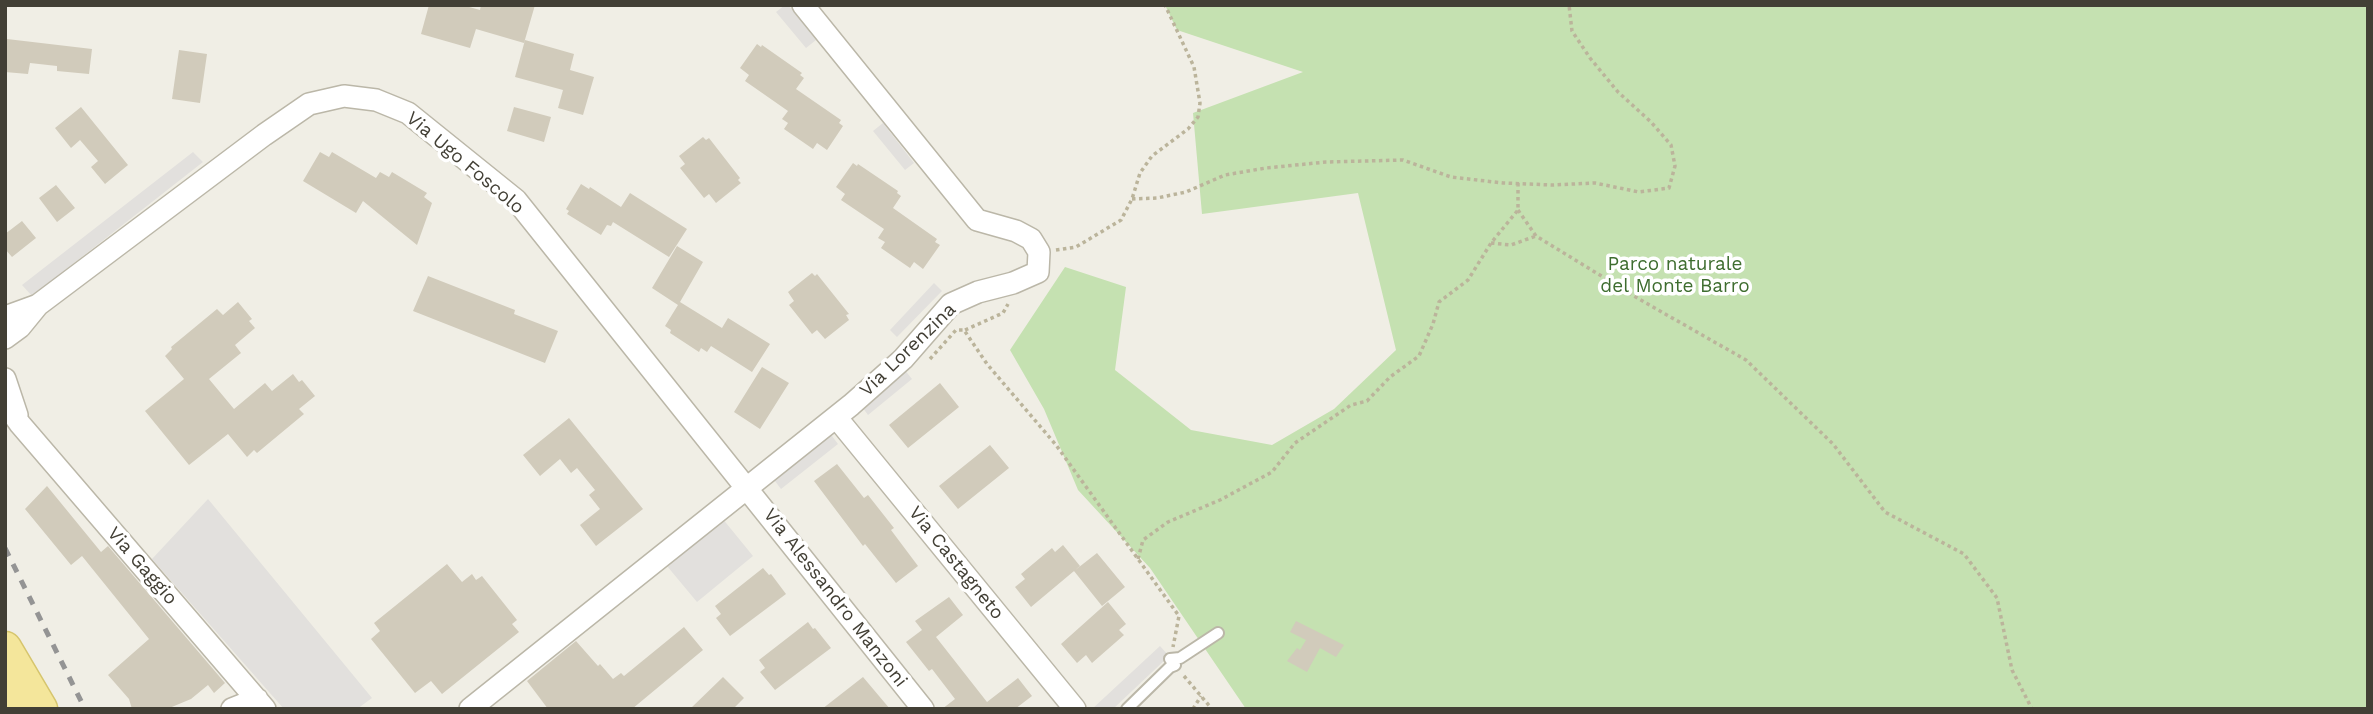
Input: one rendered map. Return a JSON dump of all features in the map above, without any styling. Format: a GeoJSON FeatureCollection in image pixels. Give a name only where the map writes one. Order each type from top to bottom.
{"type":"FeatureCollection","features":[{"type":"Feature","properties":{"kind":"main road"},"geometry":{"type":"LineString","coordinates":[[5,648],[41,709]]}},
{"type":"Feature","properties":{"kind":"main road"},"geometry":{"type":"LineString","coordinates":[[5,692],[15,709]]}},
{"type":"Feature","properties":{"kind":"street"},"geometry":{"type":"LineString","coordinates":[[803,5],[977,220],[1016,231],[1031,239],[1039,252]]}},
{"type":"Feature","properties":{"kind":"street","name":"Via Ugo Foscolo"},"geometry":{"type":"LineString","coordinates":[[5,338],[19,327],[38,305],[309,104],[344,96],[376,100],[408,113],[516,200],[747,486]]}},
{"type":"Feature","properties":{"kind":"street","name":"Via Lorenzina"},"geometry":{"type":"LineString","coordinates":[[470,709],[836,417],[903,359],[951,304],[1038,272],[1039,252]]}},
{"type":"Feature","properties":{"kind":"street","name":"Via Ugo Foscolo"},"geometry":{"type":"LineString","coordinates":[[5,317],[38,305]]}},
{"type":"Feature","properties":{"kind":"street","name":"Via Gaggio"},"geometry":{"type":"LineString","coordinates":[[5,380],[20,424]]}},
{"type":"Feature","properties":{"kind":"street","name":"Via Gaggio"},"geometry":{"type":"LineString","coordinates":[[5,403],[20,424],[261,704]]}},
{"type":"Feature","properties":{"kind":"street","name":"Via Castagneto"},"geometry":{"type":"LineString","coordinates":[[836,417],[1075,709]]}},
{"type":"Feature","properties":{"kind":"street","name":"Via Alessandro Manzoni"},"geometry":{"type":"LineString","coordinates":[[747,486],[923,709]]}},
{"type":"Feature","properties":{"kind":"street"},"geometry":{"type":"LineString","coordinates":[[232,709],[261,704]]}},
{"type":"Feature","properties":{"kind":"lane"},"geometry":{"type":"LineString","coordinates":[[1127,709],[1173,662],[1218,633]]}},
{"type":"Feature","properties":{"kind":"path"},"geometry":{"type":"LineString","coordinates":[[1039,252],[1076,247],[1121,220],[1132,199],[1140,173],[1152,156],[1188,129],[1198,117],[1200,103],[1194,67],[1165,5]]}},
{"type":"Feature","properties":{"kind":"path"},"geometry":{"type":"LineString","coordinates":[[1132,199],[1157,198],[1186,192],[1225,175],[1326,162],[1403,160],[1451,177],[1552,185],[1595,183],[1639,192],[1669,188],[1675,166],[1671,145],[1651,122],[1618,92],[1590,58],[1572,31],[1569,5]]}},
{"type":"Feature","properties":{"kind":"path"},"geometry":{"type":"LineString","coordinates":[[1518,183],[1518,210],[1536,236],[1746,360],[1833,444],[1885,512],[1964,554],[1997,598],[2012,670],[2032,709]]}},
{"type":"Feature","properties":{"kind":"path"},"geometry":{"type":"LineString","coordinates":[[1138,559],[1143,540],[1168,522],[1220,500],[1272,472],[1296,443],[1351,405],[1367,401],[1390,377],[1419,356],[1439,302],[1468,280],[1491,243],[1518,210]]}},
{"type":"Feature","properties":{"kind":"path"},"geometry":{"type":"LineString","coordinates":[[1491,243],[1511,245],[1536,236]]}},
{"type":"Feature","properties":{"kind":"path"},"geometry":{"type":"LineString","coordinates":[[925,363],[956,330],[964,330],[987,364],[1056,445],[1179,616],[1173,662],[1212,709]]}},
{"type":"Feature","properties":{"kind":"path"},"geometry":{"type":"LineString","coordinates":[[1193,709],[1201,696]]}},
{"type":"Feature","properties":{"kind":"green space","name":"Parco naturale del Monte Barro"},"geometry":{"type":"Polygon","coordinates":[[[1165,5],[2368,5],[2368,709],[1246,709],[1150,568],[1078,490],[1044,409],[1010,350],[1065,267],[1126,287],[1115,370],[1191,430],[1272,445],[1334,409],[1396,350],[1358,193],[1202,214],[1193,113],[1303,72],[1177,30],[1165,5]]]}},
{"type":"Feature","properties":{"kind":"shaded area"},"geometry":{"type":"Polygon","coordinates":[[[788,5],[816,40],[806,48],[776,12],[788,5]]]}},
{"type":"Feature","properties":{"kind":"shaded area"},"geometry":{"type":"Polygon","coordinates":[[[883,123],[914,163],[905,170],[873,131],[883,123]]]}},
{"type":"Feature","properties":{"kind":"shaded area"},"geometry":{"type":"Polygon","coordinates":[[[193,152],[203,162],[32,296],[22,285],[193,152]]]}},
{"type":"Feature","properties":{"kind":"shaded area"},"geometry":{"type":"Polygon","coordinates":[[[934,283],[942,291],[897,337],[890,330],[934,283]]]}},
{"type":"Feature","properties":{"kind":"shaded area"},"geometry":{"type":"Polygon","coordinates":[[[904,369],[912,379],[868,415],[860,404],[904,369]]]}},
{"type":"Feature","properties":{"kind":"shaded area"},"geometry":{"type":"Polygon","coordinates":[[[829,432],[838,444],[781,489],[772,477],[829,432]]]}},
{"type":"Feature","properties":{"kind":"shaded area"},"geometry":{"type":"Polygon","coordinates":[[[208,499],[372,698],[357,709],[284,709],[152,559],[208,499]]]}},
{"type":"Feature","properties":{"kind":"shaded area"},"geometry":{"type":"Polygon","coordinates":[[[722,518],[753,556],[697,602],[667,566],[722,518]]]}},
{"type":"Feature","properties":{"kind":"shaded area"},"geometry":{"type":"Polygon","coordinates":[[[1160,646],[1169,656],[1113,709],[1092,709],[1160,646]]]}},
{"type":"Feature","properties":{"kind":"building"},"geometry":{"type":"Polygon","coordinates":[[[429,5],[462,5],[480,10],[481,5],[535,5],[524,43],[476,29],[470,48],[421,34],[429,5]]]}},
{"type":"Feature","properties":{"kind":"building"},"geometry":{"type":"Polygon","coordinates":[[[7,39],[92,49],[89,74],[57,71],[57,66],[30,63],[28,74],[5,72],[7,39]]]}},
{"type":"Feature","properties":{"kind":"building"},"geometry":{"type":"Polygon","coordinates":[[[525,40],[574,54],[570,70],[594,77],[583,115],[558,108],[563,90],[515,77],[525,40]]]}},
{"type":"Feature","properties":{"kind":"building"},"geometry":{"type":"Polygon","coordinates":[[[757,44],[802,73],[800,75],[804,78],[796,89],[841,120],[839,123],[843,126],[827,150],[817,143],[813,149],[784,129],[788,123],[782,119],[788,111],[745,81],[749,75],[740,68],[757,44]]]}},
{"type":"Feature","properties":{"kind":"building"},"geometry":{"type":"Polygon","coordinates":[[[179,50],[207,54],[200,103],[172,99],[179,50]]]}},
{"type":"Feature","properties":{"kind":"building"},"geometry":{"type":"Polygon","coordinates":[[[81,107],[128,165],[105,184],[91,167],[98,161],[80,140],[71,148],[55,128],[81,107]]]}},
{"type":"Feature","properties":{"kind":"building"},"geometry":{"type":"Polygon","coordinates":[[[514,107],[551,117],[544,142],[507,131],[514,107]]]}},
{"type":"Feature","properties":{"kind":"building"},"geometry":{"type":"Polygon","coordinates":[[[703,137],[706,140],[709,138],[741,183],[716,203],[709,194],[704,198],[680,168],[685,164],[679,156],[703,137]]]}},
{"type":"Feature","properties":{"kind":"building"},"geometry":{"type":"Polygon","coordinates":[[[320,152],[329,157],[332,152],[376,178],[380,172],[389,177],[392,172],[427,193],[424,197],[432,203],[417,245],[363,201],[356,213],[303,181],[320,152]]]}},
{"type":"Feature","properties":{"kind":"building"},"geometry":{"type":"Polygon","coordinates":[[[853,163],[898,191],[901,196],[893,208],[937,239],[935,242],[940,245],[923,269],[914,262],[910,268],[881,248],[885,242],[878,238],[884,229],[841,200],[845,194],[836,187],[853,163]]]}},
{"type":"Feature","properties":{"kind":"building"},"geometry":{"type":"Polygon","coordinates":[[[581,184],[621,207],[630,193],[687,229],[669,257],[613,222],[611,226],[607,225],[601,235],[567,214],[569,211],[566,209],[581,184]]]}},
{"type":"Feature","properties":{"kind":"building"},"geometry":{"type":"Polygon","coordinates":[[[56,185],[75,208],[57,222],[39,198],[56,185]]]}},
{"type":"Feature","properties":{"kind":"building"},"geometry":{"type":"Polygon","coordinates":[[[22,221],[36,238],[12,257],[5,249],[5,234],[22,221]]]}},
{"type":"Feature","properties":{"kind":"building"},"geometry":{"type":"Polygon","coordinates":[[[677,246],[703,262],[680,302],[722,328],[728,318],[770,344],[752,372],[711,346],[707,352],[701,348],[699,352],[670,333],[671,330],[665,326],[678,305],[652,288],[677,246]]]}},
{"type":"Feature","properties":{"kind":"building"},"geometry":{"type":"Polygon","coordinates":[[[812,273],[815,276],[817,274],[849,314],[846,315],[849,320],[825,339],[817,330],[812,334],[789,305],[794,301],[788,292],[812,273]]]}},
{"type":"Feature","properties":{"kind":"building"},"geometry":{"type":"Polygon","coordinates":[[[428,276],[515,310],[514,314],[558,331],[545,363],[413,311],[428,276]]]}},
{"type":"Feature","properties":{"kind":"building"},"geometry":{"type":"Polygon","coordinates":[[[238,302],[252,319],[249,321],[255,328],[235,345],[241,353],[209,379],[234,409],[265,383],[272,391],[293,374],[299,382],[302,380],[315,396],[299,409],[304,414],[257,453],[254,450],[247,457],[228,434],[189,465],[145,411],[184,379],[165,356],[171,347],[217,309],[223,315],[238,302]]]}},
{"type":"Feature","properties":{"kind":"building"},"geometry":{"type":"Polygon","coordinates":[[[762,367],[789,383],[760,429],[734,412],[762,367]]]}},
{"type":"Feature","properties":{"kind":"building"},"geometry":{"type":"Polygon","coordinates":[[[940,383],[959,407],[908,448],[889,425],[940,383]]]}},
{"type":"Feature","properties":{"kind":"building"},"geometry":{"type":"Polygon","coordinates":[[[569,418],[643,509],[596,546],[580,525],[600,509],[589,495],[595,490],[577,468],[571,473],[560,459],[540,476],[523,455],[569,418]]]}},
{"type":"Feature","properties":{"kind":"building"},"geometry":{"type":"Polygon","coordinates":[[[990,445],[1009,468],[958,509],[939,486],[990,445]]]}},
{"type":"Feature","properties":{"kind":"building"},"geometry":{"type":"Polygon","coordinates":[[[837,464],[864,498],[868,495],[894,528],[891,530],[918,566],[896,583],[865,544],[863,546],[814,481],[837,464]]]}},
{"type":"Feature","properties":{"kind":"building"},"geometry":{"type":"Polygon","coordinates":[[[47,486],[101,552],[108,546],[225,683],[214,693],[208,685],[191,699],[167,709],[132,709],[129,699],[108,675],[149,639],[82,556],[71,565],[25,509],[47,486]]]}},
{"type":"Feature","properties":{"kind":"building"},"geometry":{"type":"Polygon","coordinates":[[[1063,545],[1080,566],[1031,607],[1015,587],[1025,579],[1021,574],[1052,548],[1055,552],[1063,545]]]}},
{"type":"Feature","properties":{"kind":"building"},"geometry":{"type":"Polygon","coordinates":[[[1097,553],[1125,587],[1102,606],[1074,571],[1097,553]]]}},
{"type":"Feature","properties":{"kind":"building"},"geometry":{"type":"Polygon","coordinates":[[[447,564],[462,582],[472,574],[476,580],[482,576],[517,620],[512,624],[519,632],[442,694],[431,681],[415,693],[371,639],[380,631],[374,623],[447,564]]]}},
{"type":"Feature","properties":{"kind":"building"},"geometry":{"type":"Polygon","coordinates":[[[763,568],[786,594],[730,636],[716,618],[721,614],[715,606],[763,568]]]}},
{"type":"Feature","properties":{"kind":"building"},"geometry":{"type":"Polygon","coordinates":[[[949,597],[963,615],[936,637],[987,702],[1018,678],[1032,696],[1015,709],[942,709],[955,699],[932,669],[929,671],[906,642],[922,630],[915,621],[949,597]]]}},
{"type":"Feature","properties":{"kind":"building"},"geometry":{"type":"Polygon","coordinates":[[[1108,602],[1126,624],[1119,630],[1124,635],[1092,663],[1086,655],[1077,663],[1061,644],[1108,602]]]}},
{"type":"Feature","properties":{"kind":"building"},"geometry":{"type":"Polygon","coordinates":[[[1296,621],[1344,645],[1336,657],[1320,648],[1307,672],[1287,661],[1297,648],[1300,650],[1306,640],[1290,632],[1296,621]]]}},
{"type":"Feature","properties":{"kind":"building"},"geometry":{"type":"Polygon","coordinates":[[[808,622],[831,648],[775,690],[760,672],[765,668],[759,660],[808,622]]]}},
{"type":"Feature","properties":{"kind":"building"},"geometry":{"type":"Polygon","coordinates":[[[684,627],[703,650],[632,709],[548,709],[527,681],[576,641],[613,679],[621,673],[624,676],[684,627]]]}},
{"type":"Feature","properties":{"kind":"building"},"geometry":{"type":"Polygon","coordinates":[[[723,677],[744,698],[733,709],[690,709],[723,677]]]}},
{"type":"Feature","properties":{"kind":"building"},"geometry":{"type":"Polygon","coordinates":[[[863,677],[890,709],[822,709],[863,677]]]}},
{"type":"Feature","properties":{"kind":"railway"},"geometry":{"type":"LineString","coordinates":[[5,548],[85,709]]}}]}
